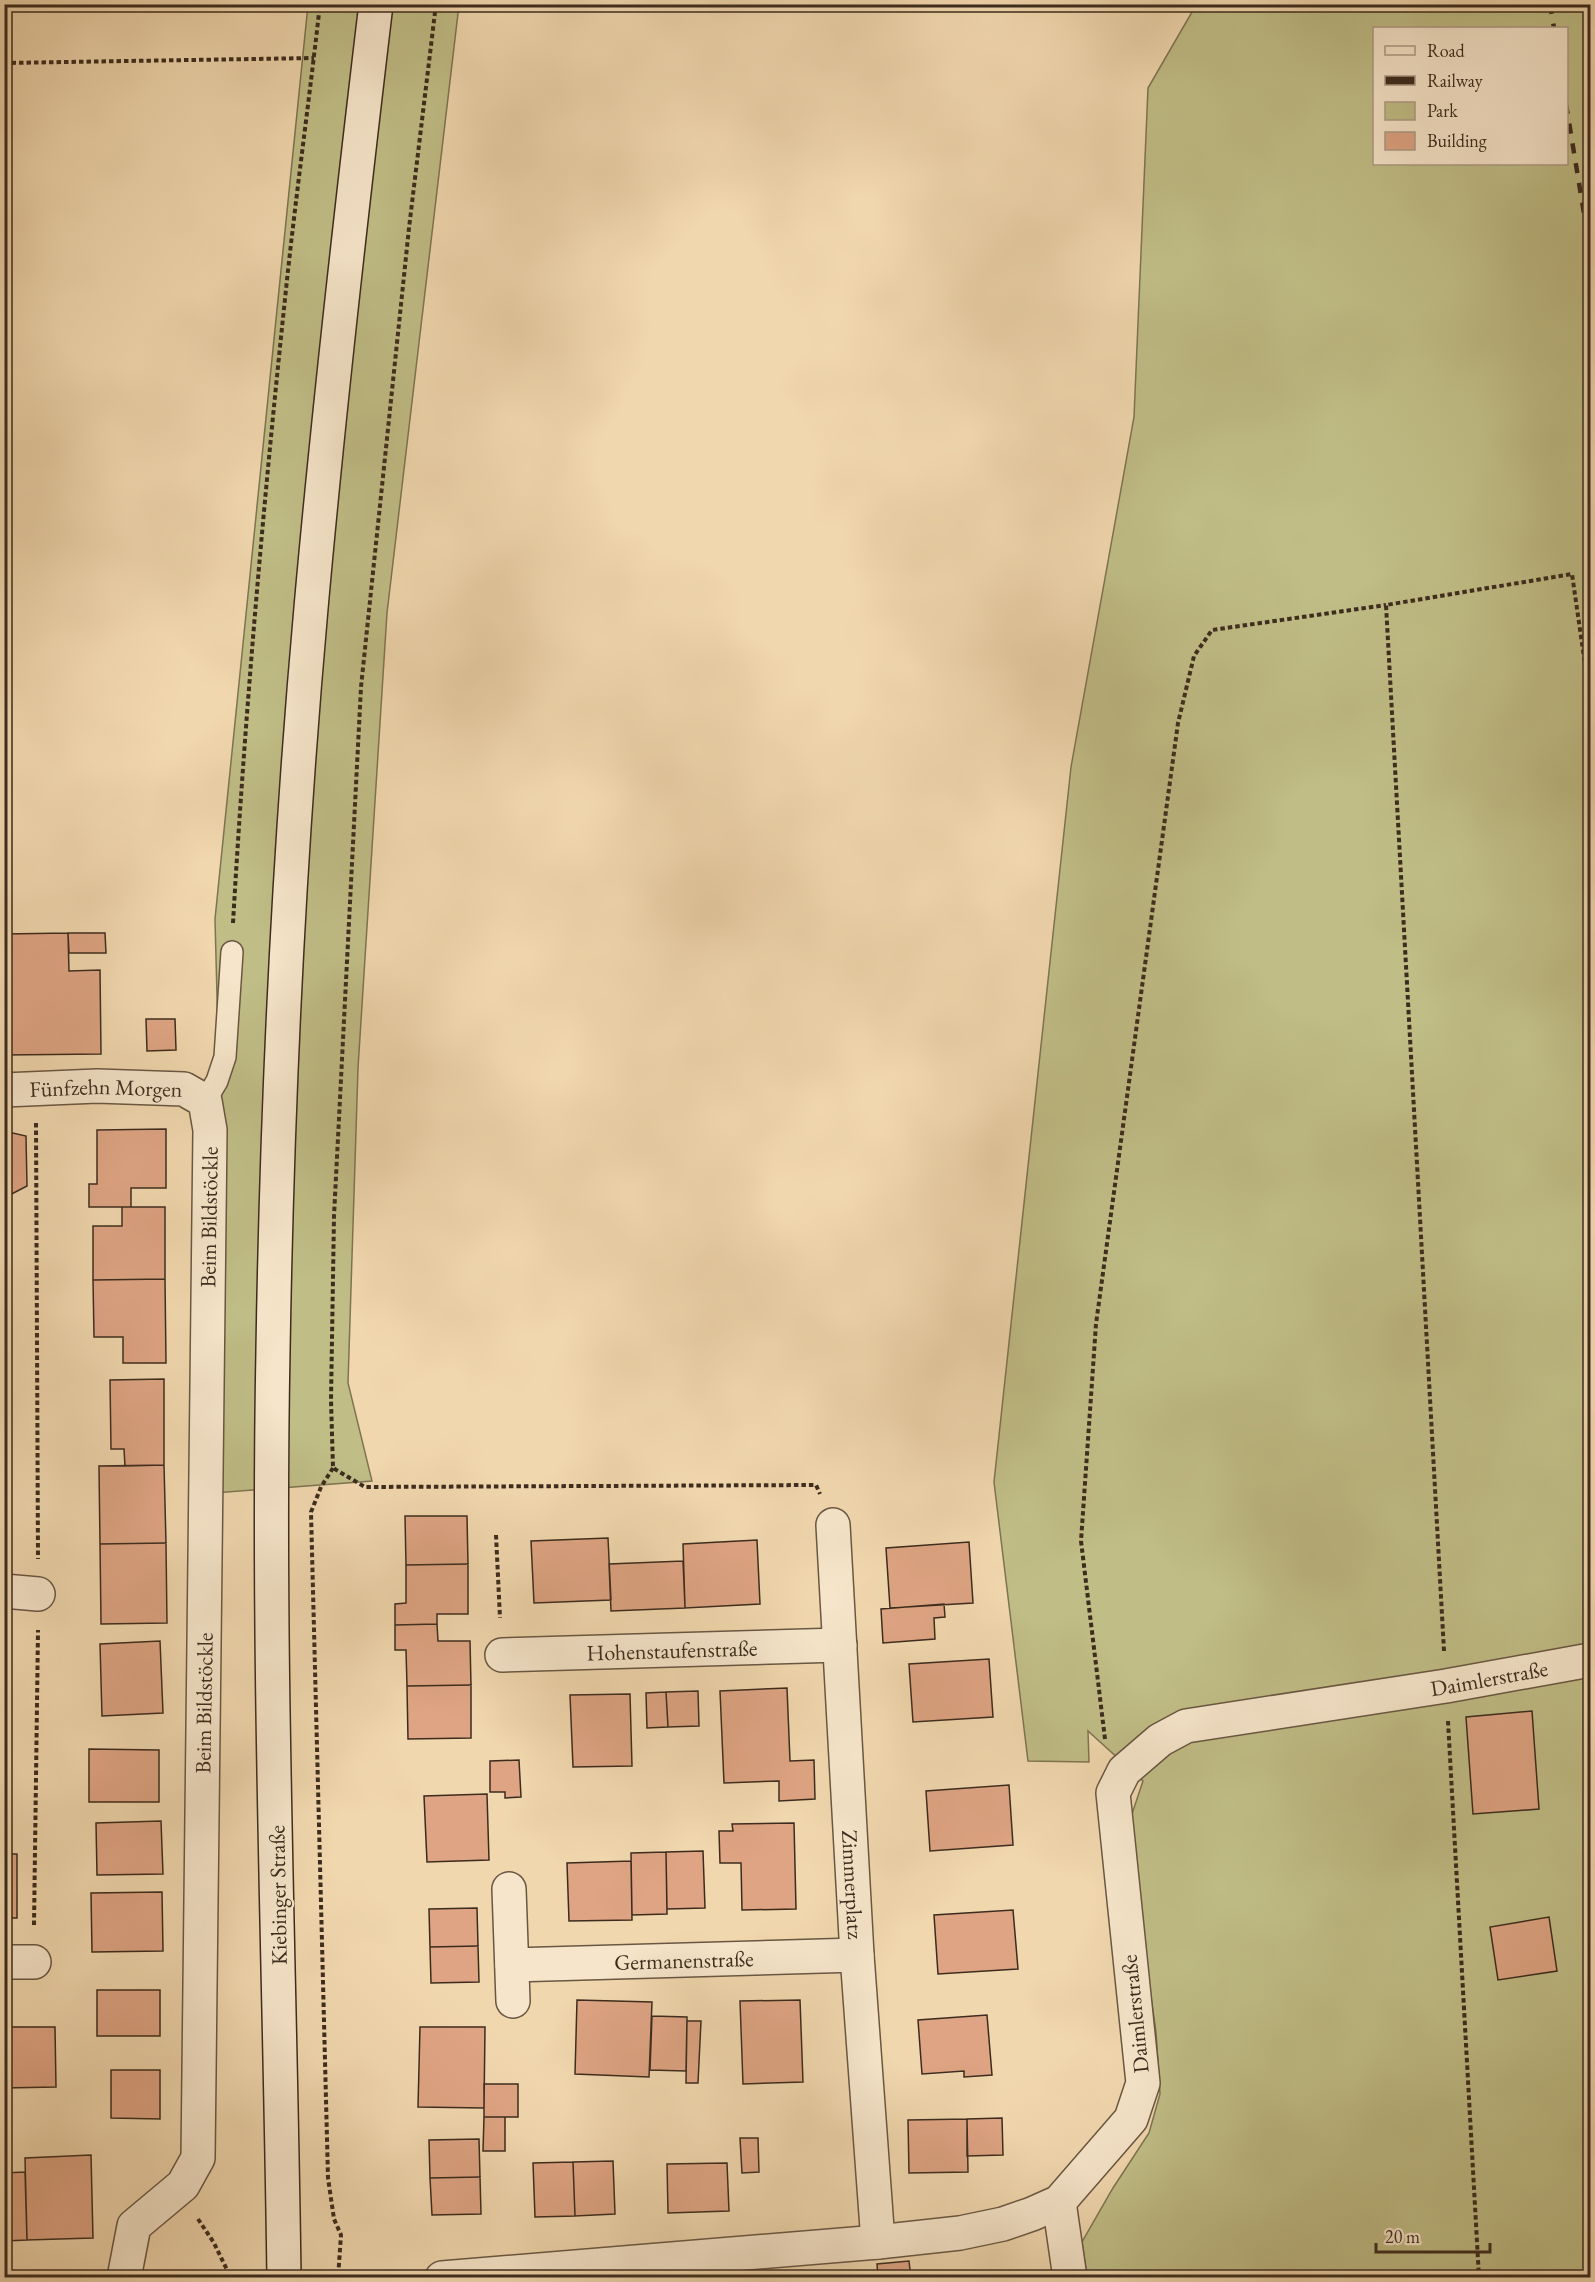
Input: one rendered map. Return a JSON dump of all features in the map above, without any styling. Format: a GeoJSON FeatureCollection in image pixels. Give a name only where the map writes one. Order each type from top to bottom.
{"type":"FeatureCollection","features":[{"type":"Feature","properties":{"kind":"street","name":"Kiebinger Straße"},"geometry":{"type":"LineString","coordinates":[[284,2277],[270,1512],[273,1334],[284,1007],[300,759],[326,456],[351,213],[376,4]]}},
{"type":"Feature","properties":{"kind":"street","name":"Fünfzehn Morgen"},"geometry":{"type":"LineString","coordinates":[[20,1089],[97,1086],[184,1089],[205,1101]]}},
{"type":"Feature","properties":{"kind":"street","name":"Beim Bildstöckle"},"geometry":{"type":"LineString","coordinates":[[124,2277],[134,2226],[183,2185],[198,2157],[210,1130],[205,1101]]}},
{"type":"Feature","properties":{"kind":"street","name":"Zimmerplatz"},"geometry":{"type":"LineString","coordinates":[[832,1525],[857,1955],[879,2242]]}},
{"type":"Feature","properties":{"kind":"street"},"geometry":{"type":"LineString","coordinates":[[4,1591],[38,1594]]}},
{"type":"Feature","properties":{"kind":"street","name":"Hohenstaufenstraße"},"geometry":{"type":"LineString","coordinates":[[502,1655],[840,1645]]}},
{"type":"Feature","properties":{"kind":"street","name":"Daimlerstraße"},"geometry":{"type":"LineString","coordinates":[[442,2277],[730,2266],[879,2242],[960,2233],[1003,2224],[1059,2202],[1131,2119],[1143,2083],[1113,1793],[1124,1771],[1160,1740],[1186,1726],[1446,1686],[1590,1660]]}},
{"type":"Feature","properties":{"kind":"street"},"geometry":{"type":"LineString","coordinates":[[509,1889],[513,2001]]}},
{"type":"Feature","properties":{"kind":"street","name":"Germanenstraße"},"geometry":{"type":"LineString","coordinates":[[512,1965],[857,1955]]}},
{"type":"Feature","properties":{"kind":"street"},"geometry":{"type":"LineString","coordinates":[[1059,2202],[1070,2277]]}},
{"type":"Feature","properties":{"kind":"lane"},"geometry":{"type":"LineString","coordinates":[[205,1101],[217,1081],[225,1057],[232,952]]}},
{"type":"Feature","properties":{"kind":"path"},"geometry":{"type":"LineString","coordinates":[[232,952],[240,802],[263,518],[285,298],[320,4]]}},
{"type":"Feature","properties":{"kind":"path"},"geometry":{"type":"LineString","coordinates":[[338,2277],[341,2235],[334,2219],[328,2178],[311,1512],[321,1486],[333,1468],[331,1400],[334,1216],[361,687],[409,228],[436,4]]}},
{"type":"Feature","properties":{"kind":"path"},"geometry":{"type":"LineString","coordinates":[[4,63],[314,58]]}},
{"type":"Feature","properties":{"kind":"path"},"geometry":{"type":"LineString","coordinates":[[1113,1793],[1100,1708],[1082,1541],[1096,1324],[1178,723],[1194,656],[1212,630],[1386,605],[1572,574],[1590,699]]}},
{"type":"Feature","properties":{"kind":"path"},"geometry":{"type":"LineString","coordinates":[[1386,605],[1479,2277]]}},
{"type":"Feature","properties":{"kind":"path"},"geometry":{"type":"LineString","coordinates":[[19,1962],[38,1594],[20,1089]]}},
{"type":"Feature","properties":{"kind":"path"},"geometry":{"type":"LineString","coordinates":[[333,1468],[365,1487],[816,1485],[832,1525]]}},
{"type":"Feature","properties":{"kind":"path"},"geometry":{"type":"LineString","coordinates":[[496,1535],[502,1655]]}},
{"type":"Feature","properties":{"kind":"path"},"geometry":{"type":"LineString","coordinates":[[183,2185],[195,2215],[231,2277]]}},
{"type":"Feature","properties":{"kind":"green space"},"geometry":{"type":"Polygon","coordinates":[[[308,5],[459,5],[387,613],[358,1068],[348,1383],[372,1481],[214,1493],[221,1150],[215,919],[308,5]]]}},
{"type":"Feature","properties":{"kind":"green space"},"geometry":{"type":"Polygon","coordinates":[[[1196,5],[1590,5],[1590,2277],[1087,2277],[1082,2242],[1113,2188],[1149,2133],[1160,2094],[1156,2032],[1127,1829],[1143,1781],[1088,1731],[1089,1762],[1028,1761],[994,1482],[1071,767],[1134,417],[1148,88],[1196,5]]]}},
{"type":"Feature","properties":{"kind":"building"},"geometry":{"type":"Polygon","coordinates":[[[68,933],[69,971],[100,970],[101,1054],[4,1055],[4,934],[68,933]]]}},
{"type":"Feature","properties":{"kind":"building"},"geometry":{"type":"Polygon","coordinates":[[[68,933],[105,933],[106,953],[69,953],[68,933]]]}},
{"type":"Feature","properties":{"kind":"building"},"geometry":{"type":"Polygon","coordinates":[[[146,1019],[175,1019],[176,1050],[147,1051],[146,1019]]]}},
{"type":"Feature","properties":{"kind":"building"},"geometry":{"type":"Polygon","coordinates":[[[166,1129],[166,1188],[131,1188],[131,1207],[89,1207],[89,1184],[97,1184],[97,1130],[166,1129]]]}},
{"type":"Feature","properties":{"kind":"building"},"geometry":{"type":"Polygon","coordinates":[[[4,1131],[26,1136],[27,1186],[4,1198],[4,1131]]]}},
{"type":"Feature","properties":{"kind":"building"},"geometry":{"type":"Polygon","coordinates":[[[122,1207],[165,1207],[165,1279],[93,1280],[93,1226],[122,1226],[122,1207]]]}},
{"type":"Feature","properties":{"kind":"building"},"geometry":{"type":"Polygon","coordinates":[[[165,1279],[166,1363],[123,1363],[123,1337],[94,1337],[93,1280],[165,1279]]]}},
{"type":"Feature","properties":{"kind":"building"},"geometry":{"type":"Polygon","coordinates":[[[164,1379],[164,1465],[125,1466],[124,1449],[111,1449],[110,1380],[164,1379]]]}},
{"type":"Feature","properties":{"kind":"building"},"geometry":{"type":"Polygon","coordinates":[[[164,1465],[166,1543],[100,1544],[99,1466],[164,1465]]]}},
{"type":"Feature","properties":{"kind":"building"},"geometry":{"type":"Polygon","coordinates":[[[405,1516],[467,1516],[468,1564],[406,1565],[405,1516]]]}},
{"type":"Feature","properties":{"kind":"building"},"geometry":{"type":"Polygon","coordinates":[[[608,1538],[611,1600],[534,1603],[531,1541],[608,1538]]]}},
{"type":"Feature","properties":{"kind":"building"},"geometry":{"type":"Polygon","coordinates":[[[757,1540],[760,1604],[685,1608],[683,1544],[757,1540]]]}},
{"type":"Feature","properties":{"kind":"building"},"geometry":{"type":"Polygon","coordinates":[[[969,1542],[973,1603],[890,1608],[886,1548],[969,1542]]]}},
{"type":"Feature","properties":{"kind":"building"},"geometry":{"type":"Polygon","coordinates":[[[166,1543],[167,1623],[101,1624],[100,1544],[166,1543]]]}},
{"type":"Feature","properties":{"kind":"building"},"geometry":{"type":"Polygon","coordinates":[[[683,1561],[685,1608],[611,1611],[609,1564],[683,1561]]]}},
{"type":"Feature","properties":{"kind":"building"},"geometry":{"type":"Polygon","coordinates":[[[468,1564],[468,1614],[437,1614],[437,1624],[395,1625],[395,1604],[406,1603],[406,1565],[468,1564]]]}},
{"type":"Feature","properties":{"kind":"building"},"geometry":{"type":"Polygon","coordinates":[[[944,1604],[945,1617],[934,1618],[935,1639],[883,1643],[881,1609],[944,1604]]]}},
{"type":"Feature","properties":{"kind":"building"},"geometry":{"type":"Polygon","coordinates":[[[437,1624],[438,1641],[470,1641],[471,1685],[407,1686],[406,1650],[395,1650],[395,1625],[437,1624]]]}},
{"type":"Feature","properties":{"kind":"building"},"geometry":{"type":"Polygon","coordinates":[[[160,1641],[163,1713],[102,1716],[100,1644],[160,1641]]]}},
{"type":"Feature","properties":{"kind":"building"},"geometry":{"type":"Polygon","coordinates":[[[989,1659],[993,1717],[913,1722],[909,1664],[989,1659]]]}},
{"type":"Feature","properties":{"kind":"building"},"geometry":{"type":"Polygon","coordinates":[[[471,1685],[471,1738],[408,1739],[407,1686],[471,1685]]]}},
{"type":"Feature","properties":{"kind":"building"},"geometry":{"type":"Polygon","coordinates":[[[787,1688],[790,1761],[814,1760],[815,1799],[779,1801],[779,1781],[724,1783],[720,1691],[787,1688]]]}},
{"type":"Feature","properties":{"kind":"building"},"geometry":{"type":"Polygon","coordinates":[[[698,1691],[699,1726],[668,1727],[666,1692],[698,1691]]]}},
{"type":"Feature","properties":{"kind":"building"},"geometry":{"type":"Polygon","coordinates":[[[666,1692],[668,1727],[647,1728],[646,1693],[666,1692]]]}},
{"type":"Feature","properties":{"kind":"building"},"geometry":{"type":"Polygon","coordinates":[[[630,1694],[632,1766],[573,1767],[570,1695],[630,1694]]]}},
{"type":"Feature","properties":{"kind":"building"},"geometry":{"type":"Polygon","coordinates":[[[1532,1711],[1539,1809],[1473,1814],[1466,1717],[1532,1711]]]}},
{"type":"Feature","properties":{"kind":"building"},"geometry":{"type":"Polygon","coordinates":[[[89,1749],[159,1750],[159,1802],[89,1802],[89,1749]]]}},
{"type":"Feature","properties":{"kind":"building"},"geometry":{"type":"Polygon","coordinates":[[[519,1760],[521,1797],[505,1798],[505,1792],[490,1792],[490,1761],[519,1760]]]}},
{"type":"Feature","properties":{"kind":"building"},"geometry":{"type":"Polygon","coordinates":[[[1009,1785],[1013,1845],[930,1851],[926,1791],[1009,1785]]]}},
{"type":"Feature","properties":{"kind":"building"},"geometry":{"type":"Polygon","coordinates":[[[487,1794],[489,1860],[427,1862],[424,1796],[487,1794]]]}},
{"type":"Feature","properties":{"kind":"building"},"geometry":{"type":"Polygon","coordinates":[[[161,1821],[163,1874],[97,1875],[96,1823],[161,1821]]]}},
{"type":"Feature","properties":{"kind":"building"},"geometry":{"type":"Polygon","coordinates":[[[794,1823],[796,1909],[742,1910],[741,1863],[720,1863],[719,1831],[733,1831],[732,1824],[794,1823]]]}},
{"type":"Feature","properties":{"kind":"building"},"geometry":{"type":"Polygon","coordinates":[[[703,1851],[705,1908],[667,1909],[666,1852],[703,1851]]]}},
{"type":"Feature","properties":{"kind":"building"},"geometry":{"type":"Polygon","coordinates":[[[666,1852],[667,1914],[632,1915],[631,1853],[666,1852]]]}},
{"type":"Feature","properties":{"kind":"building"},"geometry":{"type":"Polygon","coordinates":[[[4,1854],[17,1854],[17,1918],[4,1918],[4,1854]]]}},
{"type":"Feature","properties":{"kind":"building"},"geometry":{"type":"Polygon","coordinates":[[[631,1861],[632,1920],[569,1921],[567,1863],[631,1861]]]}},
{"type":"Feature","properties":{"kind":"building"},"geometry":{"type":"Polygon","coordinates":[[[162,1892],[163,1951],[92,1952],[91,1893],[162,1892]]]}},
{"type":"Feature","properties":{"kind":"building"},"geometry":{"type":"Polygon","coordinates":[[[477,1908],[478,1946],[430,1947],[429,1909],[477,1908]]]}},
{"type":"Feature","properties":{"kind":"building"},"geometry":{"type":"Polygon","coordinates":[[[1013,1910],[1018,1969],[938,1974],[934,1915],[1013,1910]]]}},
{"type":"Feature","properties":{"kind":"building"},"geometry":{"type":"Polygon","coordinates":[[[1549,1917],[1557,1971],[1498,1980],[1490,1927],[1549,1917]]]}},
{"type":"Feature","properties":{"kind":"building"},"geometry":{"type":"Polygon","coordinates":[[[478,1946],[479,1982],[431,1983],[430,1947],[478,1946]]]}},
{"type":"Feature","properties":{"kind":"building"},"geometry":{"type":"Polygon","coordinates":[[[97,1990],[160,1990],[160,2036],[97,2036],[97,1990]]]}},
{"type":"Feature","properties":{"kind":"building"},"geometry":{"type":"Polygon","coordinates":[[[577,2000],[652,2002],[649,2077],[575,2074],[577,2000]]]}},
{"type":"Feature","properties":{"kind":"building"},"geometry":{"type":"Polygon","coordinates":[[[800,2000],[803,2082],[743,2084],[740,2001],[800,2000]]]}},
{"type":"Feature","properties":{"kind":"building"},"geometry":{"type":"Polygon","coordinates":[[[987,2015],[992,2075],[964,2077],[964,2071],[922,2074],[918,2020],[987,2015]]]}},
{"type":"Feature","properties":{"kind":"building"},"geometry":{"type":"Polygon","coordinates":[[[652,2016],[687,2017],[686,2071],[650,2070],[652,2016]]]}},
{"type":"Feature","properties":{"kind":"building"},"geometry":{"type":"Polygon","coordinates":[[[687,2021],[701,2021],[698,2083],[686,2083],[687,2021]]]}},
{"type":"Feature","properties":{"kind":"building"},"geometry":{"type":"Polygon","coordinates":[[[4,2027],[55,2027],[56,2087],[4,2088],[4,2027]]]}},
{"type":"Feature","properties":{"kind":"building"},"geometry":{"type":"Polygon","coordinates":[[[420,2027],[485,2027],[484,2108],[418,2107],[420,2027]]]}},
{"type":"Feature","properties":{"kind":"building"},"geometry":{"type":"Polygon","coordinates":[[[111,2070],[160,2070],[160,2119],[111,2118],[111,2070]]]}},
{"type":"Feature","properties":{"kind":"building"},"geometry":{"type":"Polygon","coordinates":[[[484,2084],[518,2084],[518,2117],[484,2117],[484,2084]]]}},
{"type":"Feature","properties":{"kind":"building"},"geometry":{"type":"Polygon","coordinates":[[[484,2117],[505,2117],[505,2151],[483,2151],[484,2117]]]}},
{"type":"Feature","properties":{"kind":"building"},"geometry":{"type":"Polygon","coordinates":[[[1002,2118],[1003,2155],[967,2156],[967,2119],[1002,2118]]]}},
{"type":"Feature","properties":{"kind":"building"},"geometry":{"type":"Polygon","coordinates":[[[967,2119],[968,2172],[909,2173],[908,2120],[967,2119]]]}},
{"type":"Feature","properties":{"kind":"building"},"geometry":{"type":"Polygon","coordinates":[[[740,2138],[758,2138],[759,2172],[742,2173],[740,2138]]]}},
{"type":"Feature","properties":{"kind":"building"},"geometry":{"type":"Polygon","coordinates":[[[479,2139],[480,2177],[430,2178],[429,2140],[479,2139]]]}},
{"type":"Feature","properties":{"kind":"building"},"geometry":{"type":"Polygon","coordinates":[[[91,2155],[93,2238],[27,2240],[25,2158],[91,2155]]]}},
{"type":"Feature","properties":{"kind":"building"},"geometry":{"type":"Polygon","coordinates":[[[613,2161],[615,2214],[575,2216],[573,2162],[613,2161]]]}},
{"type":"Feature","properties":{"kind":"building"},"geometry":{"type":"Polygon","coordinates":[[[573,2162],[575,2216],[535,2217],[533,2163],[573,2162]]]}},
{"type":"Feature","properties":{"kind":"building"},"geometry":{"type":"Polygon","coordinates":[[[727,2163],[729,2211],[668,2213],[667,2164],[727,2163]]]}},
{"type":"Feature","properties":{"kind":"building"},"geometry":{"type":"Polygon","coordinates":[[[25,2172],[27,2240],[4,2241],[4,2173],[25,2172]]]}},
{"type":"Feature","properties":{"kind":"building"},"geometry":{"type":"Polygon","coordinates":[[[480,2177],[481,2214],[432,2215],[430,2178],[480,2177]]]}},
{"type":"Feature","properties":{"kind":"building"},"geometry":{"type":"Polygon","coordinates":[[[909,2261],[911,2278],[878,2278],[877,2264],[909,2261]]]}},
{"type":"Feature","properties":{"kind":"railway"},"geometry":{"type":"LineString","coordinates":[[1550,4],[1554,27]]}},
{"type":"Feature","properties":{"kind":"railway"},"geometry":{"type":"LineString","coordinates":[[1568,116],[1590,250]]}}]}
